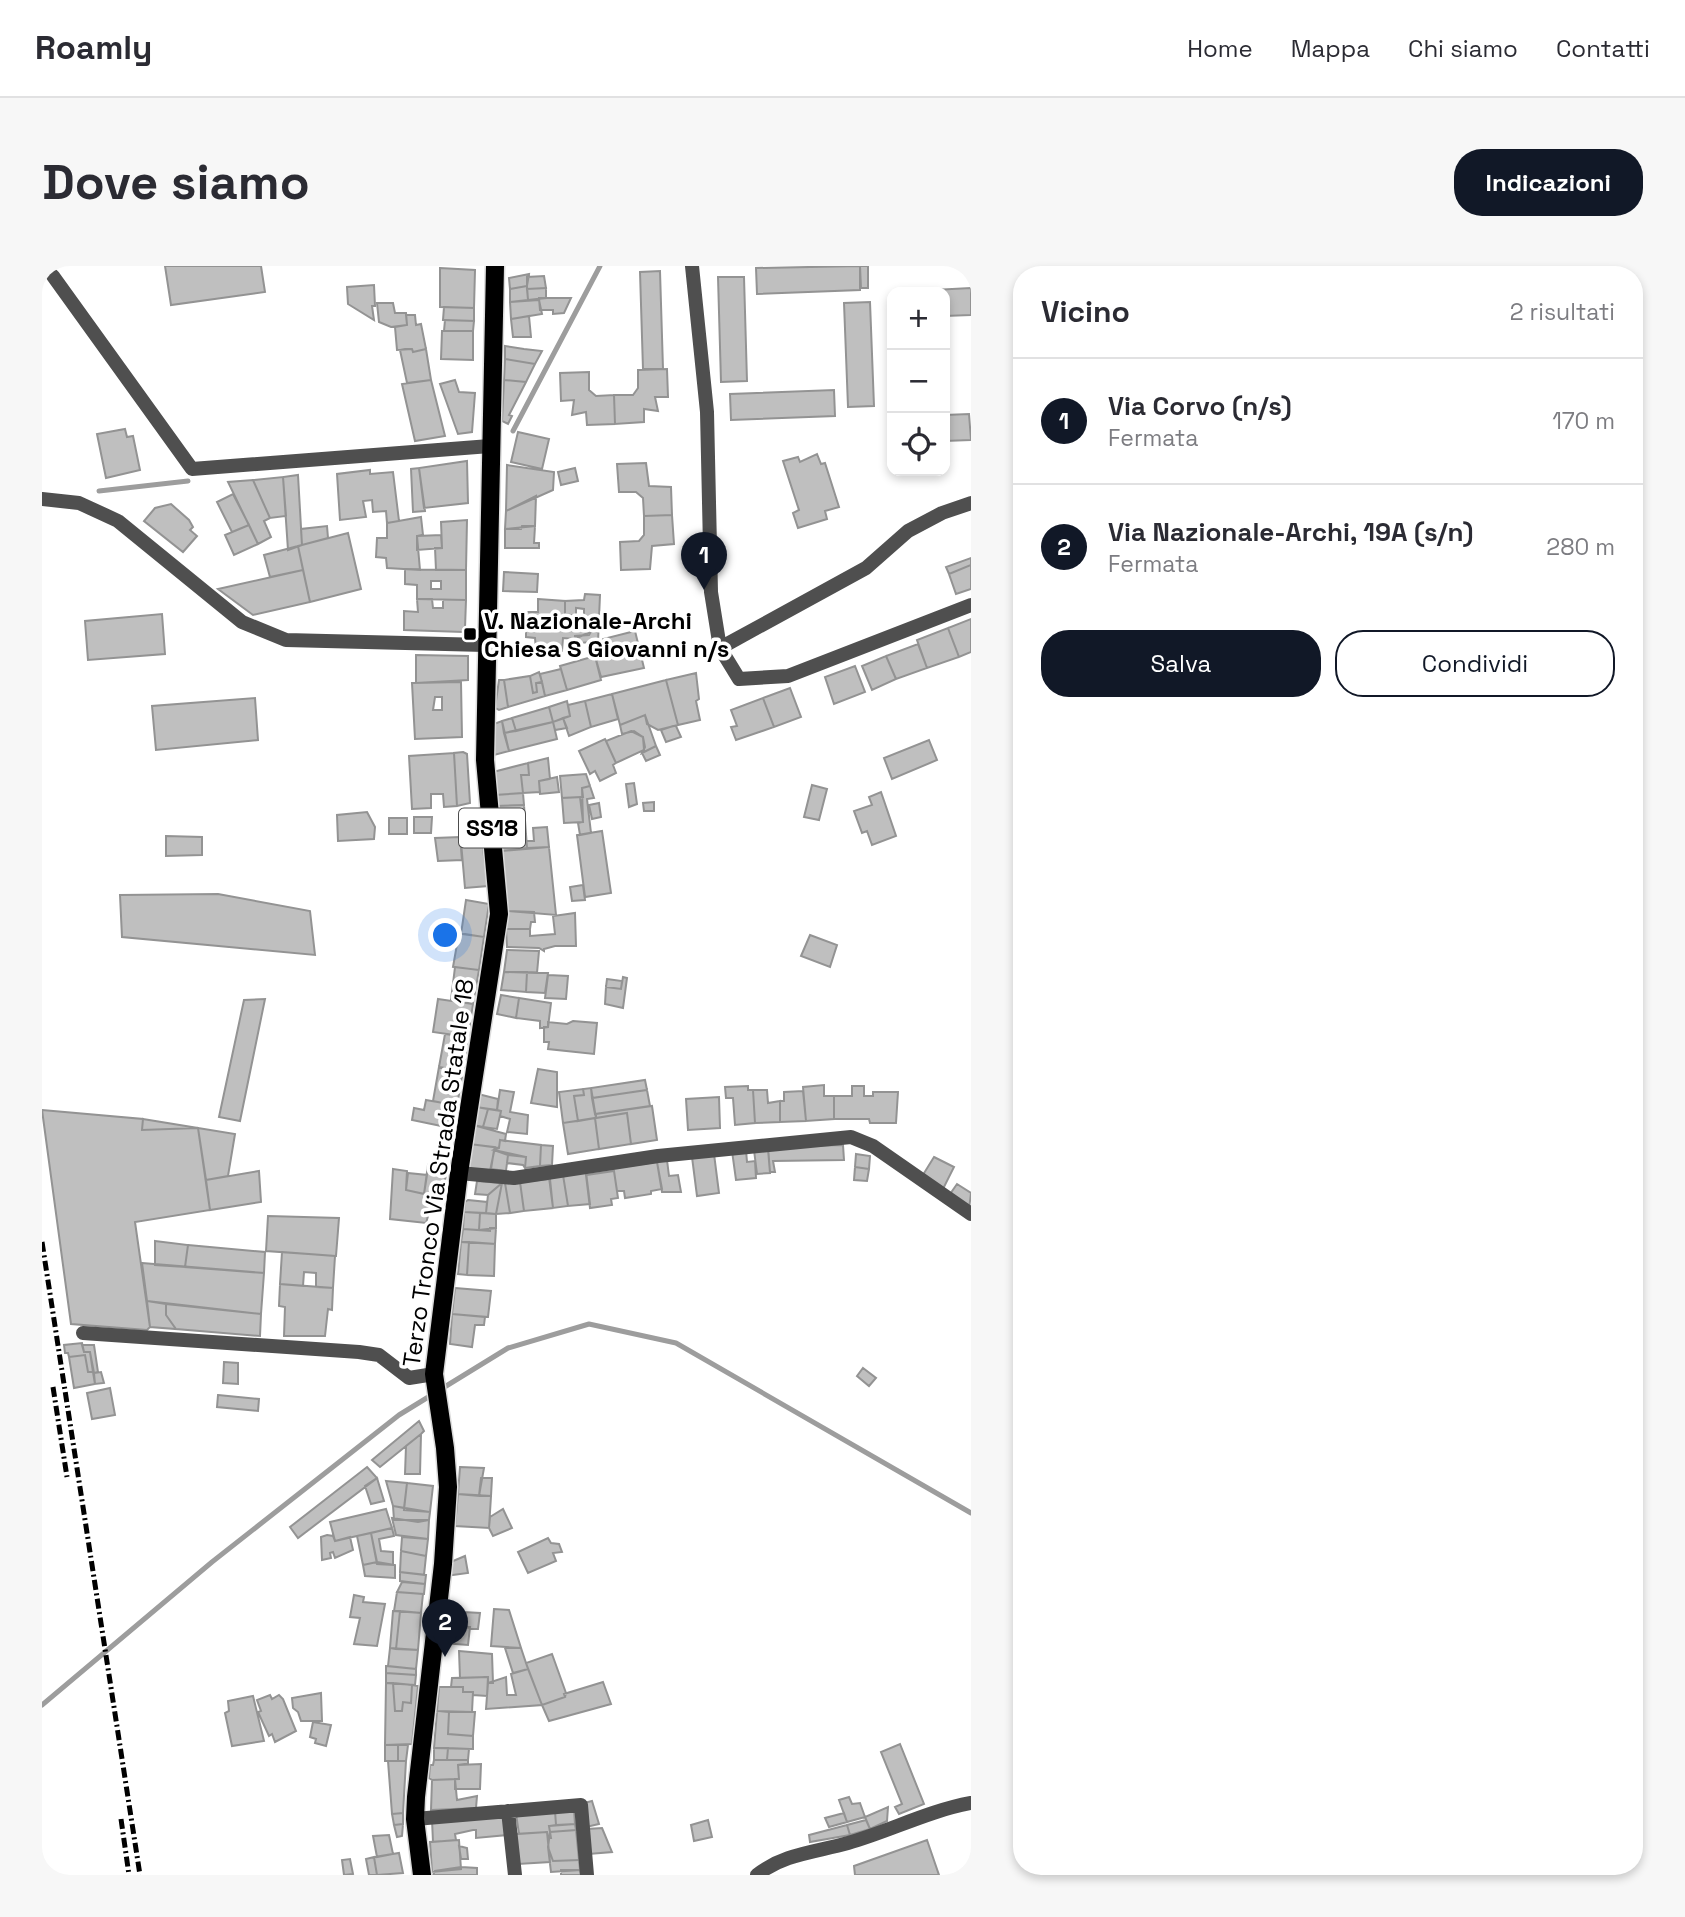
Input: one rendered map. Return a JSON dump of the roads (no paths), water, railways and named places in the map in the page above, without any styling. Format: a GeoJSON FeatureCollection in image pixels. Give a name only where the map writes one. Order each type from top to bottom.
{"type":"FeatureCollection","features":[{"type":"Feature","properties":{"kind":"main road","name":"Terzo Tronco Via Strada Statale 18"},"geometry":{"type":"LineString","coordinates":[[422,1875],[415,1819],[443,1564],[448,1487],[434,1380],[458,1173],[499,914],[485,760],[485,645],[495,266]]}},
{"type":"Feature","properties":{"kind":"street"},"geometry":{"type":"LineString","coordinates":[[692,266],[707,412],[711,592],[720,648],[738,679],[788,676],[971,605]]}},
{"type":"Feature","properties":{"kind":"street"},"geometry":{"type":"LineString","coordinates":[[53,276],[192,469],[490,446]]}},
{"type":"Feature","properties":{"kind":"street"},"geometry":{"type":"LineString","coordinates":[[42,499],[79,503],[118,522],[242,622],[286,640],[485,645]]}},
{"type":"Feature","properties":{"kind":"street"},"geometry":{"type":"LineString","coordinates":[[720,648],[866,568],[908,531],[942,513],[971,503]]}},
{"type":"Feature","properties":{"kind":"street"},"geometry":{"type":"LineString","coordinates":[[458,1173],[514,1178],[659,1156],[851,1137],[873,1146],[971,1214]]}},
{"type":"Feature","properties":{"kind":"street"},"geometry":{"type":"LineString","coordinates":[[83,1333],[379,1354],[409,1378],[434,1380]]}},
{"type":"Feature","properties":{"kind":"street"},"geometry":{"type":"LineString","coordinates":[[757,1875],[792,1856],[847,1843],[933,1812],[971,1802]]}},
{"type":"Feature","properties":{"kind":"street"},"geometry":{"type":"LineString","coordinates":[[415,1819],[581,1805],[587,1875]]}},
{"type":"Feature","properties":{"kind":"street"},"geometry":{"type":"LineString","coordinates":[[508,1811],[515,1875]]}},
{"type":"Feature","properties":{"kind":"waterway"},"geometry":{"type":"LineString","coordinates":[[513,431],[600,266]]}},
{"type":"Feature","properties":{"kind":"waterway"},"geometry":{"type":"LineString","coordinates":[[99,491],[188,481]]}},
{"type":"Feature","properties":{"kind":"waterway"},"geometry":{"type":"LineString","coordinates":[[42,1705],[212,1562],[399,1415],[508,1348],[589,1324],[676,1343],[971,1513]]}},
{"type":"Feature","properties":{"kind":"railway"},"geometry":{"type":"LineString","coordinates":[[42,1242],[140,1875]]}},
{"type":"Feature","properties":{"kind":"railway"},"geometry":{"type":"LineString","coordinates":[[53,1387],[67,1477]]}},
{"type":"Feature","properties":{"kind":"railway"},"geometry":{"type":"LineString","coordinates":[[121,1819],[129,1875]]}},
{"type":"Feature","properties":{"kind":"place","name":"Via Corvo (n/s)"},"geometry":{"type":"Point","coordinates":[704,590]}},
{"type":"Feature","properties":{"kind":"place","name":"V. Nazionale-Archi Chiesa S Giovanni n/s"},"geometry":{"type":"Point","coordinates":[470,634]}},
{"type":"Feature","properties":{"kind":"place","name":"Via Nazionale-Archi, 19A (s/n)"},"geometry":{"type":"Point","coordinates":[445,1657]}}]}
